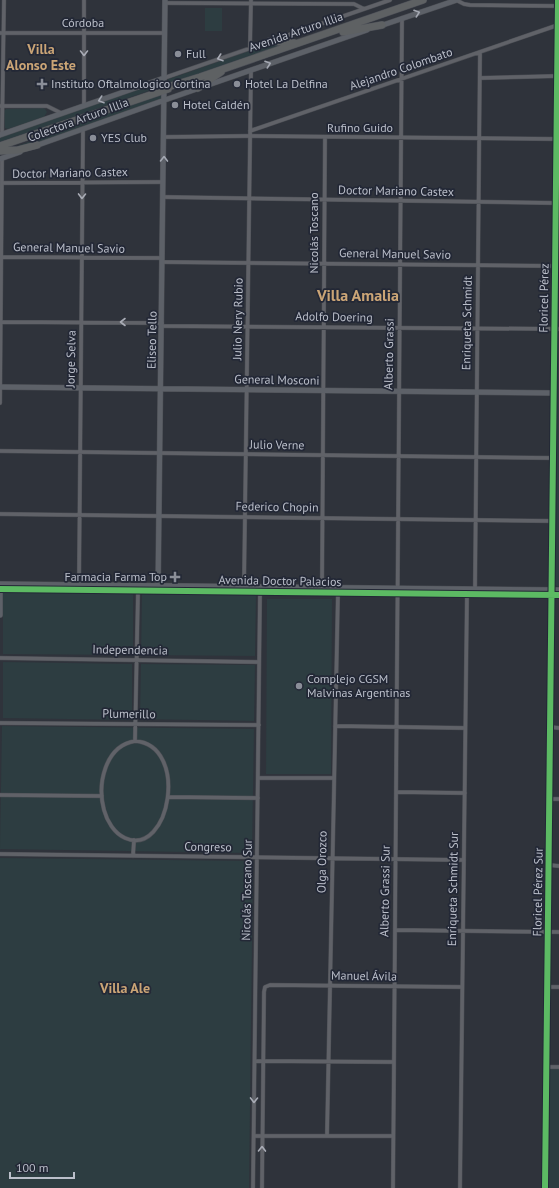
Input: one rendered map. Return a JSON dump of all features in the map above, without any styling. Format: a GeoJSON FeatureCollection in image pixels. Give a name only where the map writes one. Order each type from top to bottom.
{"type":"FeatureCollection","features":[{"type":"Feature","properties":{"kind":"highway","name":"Avenida Arturo Illia"},"geometry":{"type":"LineString","coordinates":[[0,153],[20,140],[164,90],[171,86],[423,0]]}},
{"type":"Feature","properties":{"kind":"highway"},"geometry":{"type":"LineString","coordinates":[[270,41],[290,43],[305,41],[382,25]]}},
{"type":"Feature","properties":{"kind":"highway"},"geometry":{"type":"LineString","coordinates":[[198,88],[228,67]]}},
{"type":"Feature","properties":{"kind":"highway"},"geometry":{"type":"LineString","coordinates":[[0,153],[38,145]]}},
{"type":"Feature","properties":{"kind":"street"},"geometry":{"type":"LineString","coordinates":[[1,134],[2,33],[4,0]]}},
{"type":"Feature","properties":{"kind":"street"},"geometry":{"type":"LineString","coordinates":[[84,0],[84,106]]}},
{"type":"Feature","properties":{"kind":"street","name":"Colectora Arturo Illia"},"geometry":{"type":"LineString","coordinates":[[1,134],[390,0]]}},
{"type":"Feature","properties":{"kind":"street"},"geometry":{"type":"LineString","coordinates":[[457,0],[470,5],[558,6]]}},
{"type":"Feature","properties":{"kind":"street","name":"Colectora Arturo Illia"},"geometry":{"type":"LineString","coordinates":[[38,145],[198,88],[457,0]]}},
{"type":"Feature","properties":{"kind":"street","name":"Floricel Pérez"},"geometry":{"type":"LineString","coordinates":[[552,593],[554,393],[557,329],[556,203],[558,0]]}},
{"type":"Feature","properties":{"kind":"street"},"geometry":{"type":"LineString","coordinates":[[165,2],[327,2],[354,4],[364,9]]}},
{"type":"Feature","properties":{"kind":"street","name":"Eliseo Tello"},"geometry":{"type":"LineString","coordinates":[[158,589],[165,2]]}},
{"type":"Feature","properties":{"kind":"street"},"geometry":{"type":"LineString","coordinates":[[250,48],[251,2]]}},
{"type":"Feature","properties":{"kind":"street","name":"Alberto Grassi"},"geometry":{"type":"LineString","coordinates":[[398,591],[402,18]]}},
{"type":"Feature","properties":{"kind":"street","name":"Alejandro Colombato"},"geometry":{"type":"LineString","coordinates":[[250,131],[558,25]]}},
{"type":"Feature","properties":{"kind":"street","name":"Córdoba"},"geometry":{"type":"LineString","coordinates":[[2,33],[165,33]]}},
{"type":"Feature","properties":{"kind":"street","name":"Enriqueta Schmidt"},"geometry":{"type":"LineString","coordinates":[[475,592],[480,52]]}},
{"type":"Feature","properties":{"kind":"street","name":"Julio Nery Rubio"},"geometry":{"type":"LineString","coordinates":[[244,590],[251,70]]}},
{"type":"Feature","properties":{"kind":"street"},"geometry":{"type":"LineString","coordinates":[[480,78],[558,76]]}},
{"type":"Feature","properties":{"kind":"street"},"geometry":{"type":"LineString","coordinates":[[1,106],[48,106],[61,114]]}},
{"type":"Feature","properties":{"kind":"street","name":"Jorge Selva"},"geometry":{"type":"LineString","coordinates":[[79,588],[83,129]]}},
{"type":"Feature","properties":{"kind":"street","name":"Rufino Guido"},"geometry":{"type":"LineString","coordinates":[[164,137],[557,139]]}},
{"type":"Feature","properties":{"kind":"street","name":"Nicolás Toscano"},"geometry":{"type":"LineString","coordinates":[[322,590],[325,138]]}},
{"type":"Feature","properties":{"kind":"street"},"geometry":{"type":"LineString","coordinates":[[0,153],[2,183],[0,257],[0,403]]}},
{"type":"Feature","properties":{"kind":"street","name":"Doctor Mariano Castex"},"geometry":{"type":"LineString","coordinates":[[2,183],[164,182]]}},
{"type":"Feature","properties":{"kind":"street","name":"Doctor Mariano Castex"},"geometry":{"type":"LineString","coordinates":[[163,197],[556,203]]}},
{"type":"Feature","properties":{"kind":"street","name":"General Manuel Savio"},"geometry":{"type":"LineString","coordinates":[[0,257],[248,263],[556,266]]}},
{"type":"Feature","properties":{"kind":"street","name":"Adolfo Doering"},"geometry":{"type":"LineString","coordinates":[[1,322],[81,322],[247,327],[557,329]]}},
{"type":"Feature","properties":{"kind":"street","name":"General Mosconi"},"geometry":{"type":"LineString","coordinates":[[0,387],[554,393]]}},
{"type":"Feature","properties":{"kind":"street","name":"Julio Verne"},"geometry":{"type":"LineString","coordinates":[[0,451],[554,458]]}},
{"type":"Feature","properties":{"kind":"street","name":"Federico Chopin"},"geometry":{"type":"LineString","coordinates":[[0,514],[553,521]]}},
{"type":"Feature","properties":{"kind":"street","name":"Avenida Doctor Palacios"},"geometry":{"type":"LineString","coordinates":[[0,584],[138,591],[158,589]]}},
{"type":"Feature","properties":{"kind":"street","name":"Avenida Doctor Palacios"},"geometry":{"type":"LineString","coordinates":[[0,589],[79,588],[322,590],[552,593],[559,595]]}},
{"type":"Feature","properties":{"kind":"street"},"geometry":{"type":"LineString","coordinates":[[0,589],[0,615]]}},
{"type":"Feature","properties":{"kind":"street","name":"Avenida Doctor Palacios"},"geometry":{"type":"LineString","coordinates":[[244,590],[260,592],[322,590]]}},
{"type":"Feature","properties":{"kind":"street","name":"Avenida Doctor Palacios"},"geometry":{"type":"LineString","coordinates":[[552,593],[559,590]]}},
{"type":"Feature","properties":{"kind":"street"},"geometry":{"type":"LineString","coordinates":[[135,741],[138,591]]}},
{"type":"Feature","properties":{"kind":"street","name":"Olga Orozco"},"geometry":{"type":"LineString","coordinates":[[327,1136],[338,591]]}},
{"type":"Feature","properties":{"kind":"street","name":"Alberto Grassi Sur"},"geometry":{"type":"LineString","coordinates":[[393,1188],[398,591]]}},
{"type":"Feature","properties":{"kind":"street","name":"Nicolás Toscano Sur"},"geometry":{"type":"LineString","coordinates":[[254,1188],[260,592]]}},
{"type":"Feature","properties":{"kind":"street","name":"Enriqueta Schmidt Sur"},"geometry":{"type":"LineString","coordinates":[[460,1188],[467,592]]}},
{"type":"Feature","properties":{"kind":"street","name":"Floricel Pérez Sur"},"geometry":{"type":"LineString","coordinates":[[545,1188],[552,593]]}},
{"type":"Feature","properties":{"kind":"street","name":"Independencia"},"geometry":{"type":"LineString","coordinates":[[0,658],[259,662]]}},
{"type":"Feature","properties":{"kind":"street","name":"Plumerillo"},"geometry":{"type":"LineString","coordinates":[[0,722],[259,725]]}},
{"type":"Feature","properties":{"kind":"street"},"geometry":{"type":"LineString","coordinates":[[335,726],[465,728]]}},
{"type":"Feature","properties":{"kind":"street"},"geometry":{"type":"LineString","coordinates":[[550,727],[559,728]]}},
{"type":"Feature","properties":{"kind":"street"},"geometry":{"type":"LineString","coordinates":[[135,741],[150,745],[161,757],[168,778],[168,797],[163,817],[156,828],[146,837],[134,840],[121,836],[112,827],[106,815],[102,796],[104,773],[110,759],[120,746],[135,741]]}},
{"type":"Feature","properties":{"kind":"street"},"geometry":{"type":"LineString","coordinates":[[258,778],[334,778]]}},
{"type":"Feature","properties":{"kind":"street"},"geometry":{"type":"LineString","coordinates":[[396,792],[465,793]]}},
{"type":"Feature","properties":{"kind":"street"},"geometry":{"type":"LineString","coordinates":[[0,795],[102,796]]}},
{"type":"Feature","properties":{"kind":"street"},"geometry":{"type":"LineString","coordinates":[[168,797],[258,798]]}},
{"type":"Feature","properties":{"kind":"street"},"geometry":{"type":"LineString","coordinates":[[550,799],[559,799]]}},
{"type":"Feature","properties":{"kind":"street"},"geometry":{"type":"LineString","coordinates":[[134,840],[134,856]]}},
{"type":"Feature","properties":{"kind":"street","name":"Congreso"},"geometry":{"type":"LineString","coordinates":[[0,854],[464,860]]}},
{"type":"Feature","properties":{"kind":"street"},"geometry":{"type":"LineString","coordinates":[[549,866],[559,866]]}},
{"type":"Feature","properties":{"kind":"street"},"geometry":{"type":"LineString","coordinates":[[395,930],[559,932]]}},
{"type":"Feature","properties":{"kind":"street","name":"Manuel Ávila"},"geometry":{"type":"LineString","coordinates":[[263,1061],[264,992],[265,987],[270,985],[462,987]]}},
{"type":"Feature","properties":{"kind":"street"},"geometry":{"type":"LineString","coordinates":[[547,987],[559,987]]}},
{"type":"Feature","properties":{"kind":"street"},"geometry":{"type":"LineString","coordinates":[[255,1061],[394,1062]]}},
{"type":"Feature","properties":{"kind":"street"},"geometry":{"type":"LineString","coordinates":[[262,1188],[263,1061]]}},
{"type":"Feature","properties":{"kind":"street"},"geometry":{"type":"LineString","coordinates":[[546,1067],[559,1067]]}},
{"type":"Feature","properties":{"kind":"street"},"geometry":{"type":"LineString","coordinates":[[254,1136],[393,1136]]}},
{"type":"Feature","properties":{"kind":"shaded area"},"geometry":{"type":"Polygon","coordinates":[[[205,8],[222,8],[222,31],[205,31],[205,8]]]}},
{"type":"Feature","properties":{"kind":"shaded area"},"geometry":{"type":"Polygon","coordinates":[[[269,44],[283,45],[170,84],[169,83],[168,79],[269,44]]]}},
{"type":"Feature","properties":{"kind":"shaded area"},"geometry":{"type":"Polygon","coordinates":[[[159,82],[162,84],[160,87],[0,142],[0,137],[159,82]]]}},
{"type":"Feature","properties":{"kind":"shaded area"},"geometry":{"type":"Polygon","coordinates":[[[159,95],[162,97],[161,99],[25,147],[9,149],[159,95]]]}},
{"type":"Feature","properties":{"kind":"shaded area"},"geometry":{"type":"Polygon","coordinates":[[[43,108],[47,112],[44,117],[8,129],[5,128],[4,111],[6,109],[43,108]]]}},
{"type":"Feature","properties":{"kind":"shaded area"},"geometry":{"type":"Polygon","coordinates":[[[559,163],[559,587],[555,585],[559,163]]]}},
{"type":"Feature","properties":{"kind":"shaded area"},"geometry":{"type":"Polygon","coordinates":[[[3,592],[133,594],[133,655],[3,654],[3,592]]]}},
{"type":"Feature","properties":{"kind":"shaded area"},"geometry":{"type":"Polygon","coordinates":[[[142,594],[256,595],[255,656],[141,655],[142,594]]]}},
{"type":"Feature","properties":{"kind":"shaded area","name":"Complejo CGSM Malvinas Argentinas"},"geometry":{"type":"Polygon","coordinates":[[[267,599],[332,599],[331,774],[266,774],[267,599]]]}},
{"type":"Feature","properties":{"kind":"shaded area"},"geometry":{"type":"Polygon","coordinates":[[[3,662],[132,664],[132,720],[3,718],[3,662]]]}},
{"type":"Feature","properties":{"kind":"shaded area"},"geometry":{"type":"Polygon","coordinates":[[[141,664],[255,665],[254,721],[140,719],[141,664]]]}},
{"type":"Feature","properties":{"kind":"shaded area"},"geometry":{"type":"Polygon","coordinates":[[[2,726],[254,729],[252,853],[0,849],[2,726]]]}},
{"type":"Feature","properties":{"kind":"shaded area"},"geometry":{"type":"Polygon","coordinates":[[[0,858],[253,861],[249,1188],[0,1188],[0,858]]]}},
{"type":"Feature","properties":{"kind":"shaded area"},"geometry":{"type":"Polygon","coordinates":[[[548,1069],[559,1069],[559,1188],[547,1188],[548,1069]]]}},
{"type":"Feature","properties":{"kind":"cycle path"},"geometry":{"type":"LineString","coordinates":[[545,1188],[558,0]]}},
{"type":"Feature","properties":{"kind":"cycle path"},"geometry":{"type":"LineString","coordinates":[[0,589],[558,595]]}},
{"type":"Feature","properties":{"kind":"place","name":"Full"},"geometry":{"type":"Point","coordinates":[178,54]}},
{"type":"Feature","properties":{"kind":"place","name":"Instituto Oftalmologico Cortina"},"geometry":{"type":"Point","coordinates":[42,84]}},
{"type":"Feature","properties":{"kind":"place","name":"Hotel La Delfina"},"geometry":{"type":"Point","coordinates":[237,84]}},
{"type":"Feature","properties":{"kind":"place","name":"Hotel Caldén"},"geometry":{"type":"Point","coordinates":[175,105]}},
{"type":"Feature","properties":{"kind":"place","name":"YES Club"},"geometry":{"type":"Point","coordinates":[93,138]}},
{"type":"Feature","properties":{"kind":"place","name":"Farmacia Farma Top"},"geometry":{"type":"Point","coordinates":[175,577]}},
{"type":"Feature","properties":{"kind":"place","name":"Complejo CGSM Malvinas Argentinas"},"geometry":{"type":"Point","coordinates":[299,686]}},
{"type":"Feature","properties":{"kind":"district","name":"Villa Alonso Este"},"geometry":{"type":"Point","coordinates":[41,58]}},
{"type":"Feature","properties":{"kind":"district","name":"Villa Amalia"},"geometry":{"type":"Point","coordinates":[358,295]}},
{"type":"Feature","properties":{"kind":"district","name":"Villa Ale"},"geometry":{"type":"Point","coordinates":[125,988]}}]}
